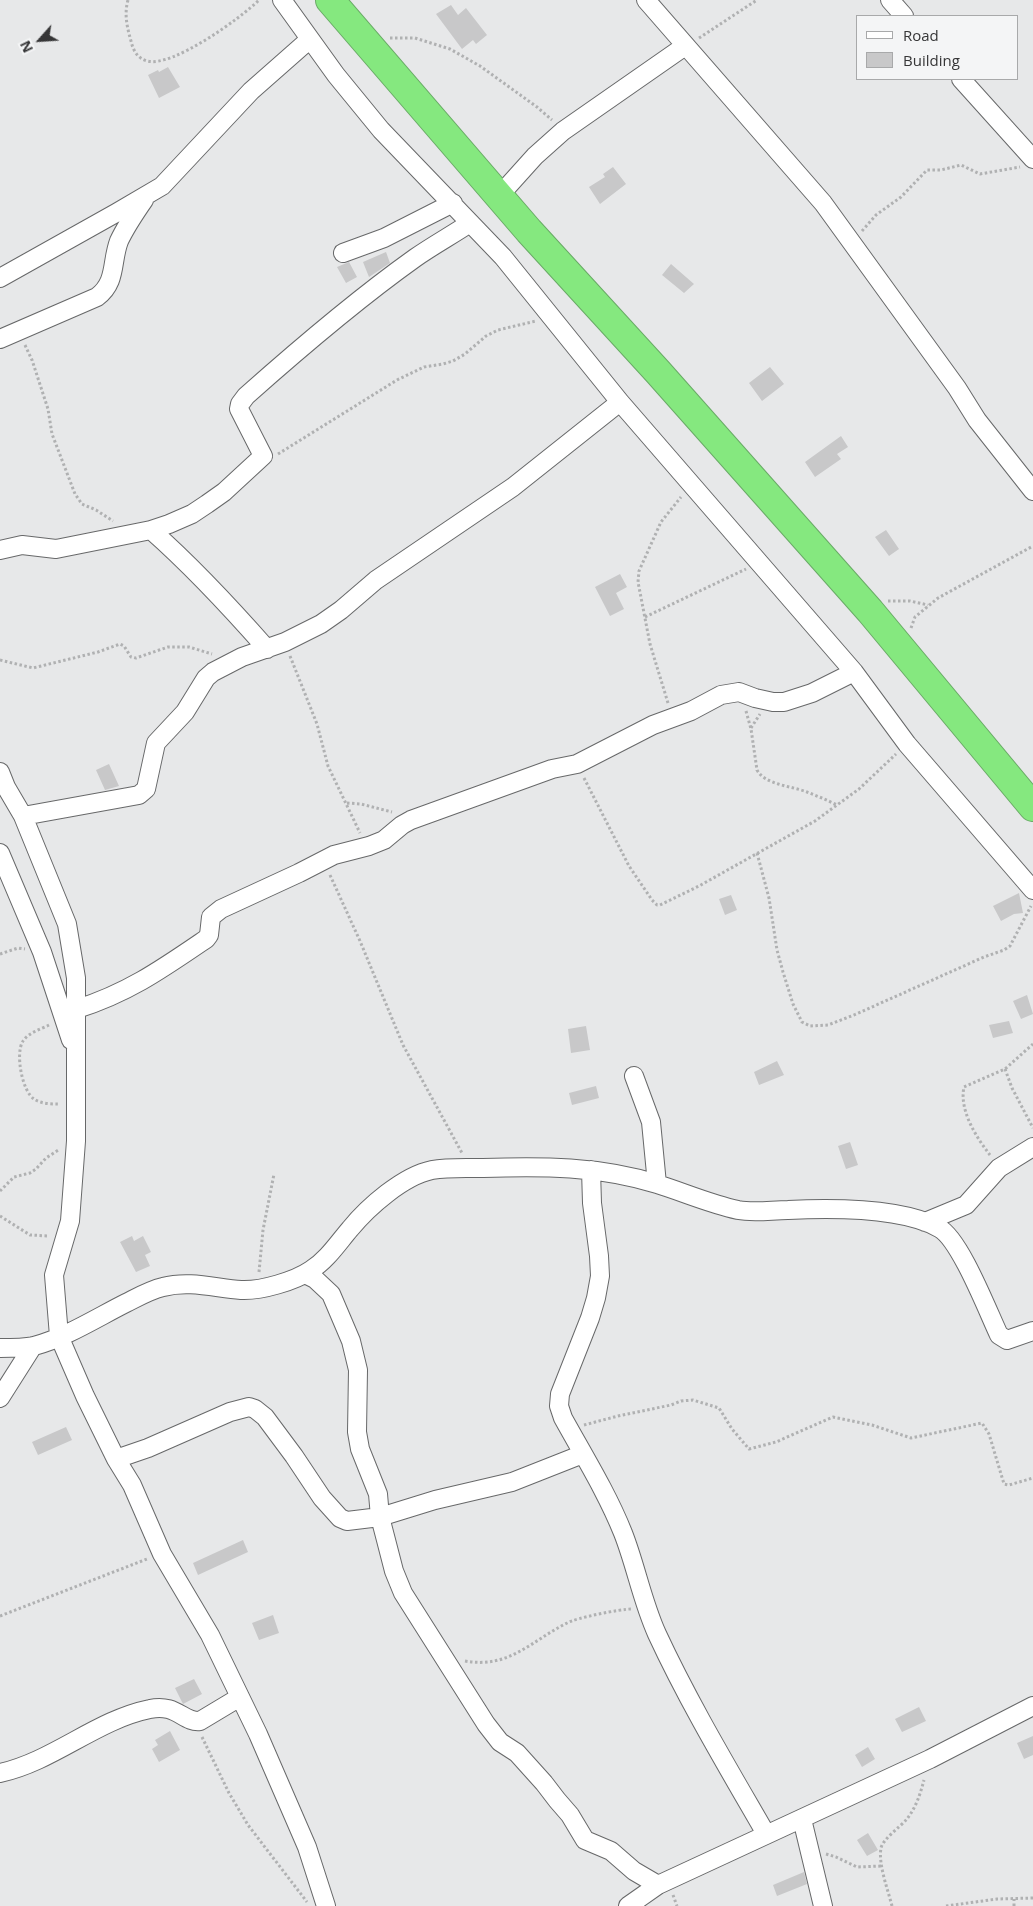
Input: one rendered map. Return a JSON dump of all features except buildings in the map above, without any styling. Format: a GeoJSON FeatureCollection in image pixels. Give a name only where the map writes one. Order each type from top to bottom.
{"type":"FeatureCollection","features":[{"type":"Feature","properties":{"kind":"highway"},"geometry":{"type":"LineString","coordinates":[[330,0],[499,196],[870,611],[1033,807]]}},
{"type":"Feature","properties":{"kind":"street"},"geometry":{"type":"LineString","coordinates":[[282,0],[336,75],[381,130],[503,257],[620,402],[854,672],[907,744],[1033,890]]}},
{"type":"Feature","properties":{"kind":"street"},"geometry":{"type":"LineString","coordinates":[[646,0],[817,196],[957,388],[977,420],[1033,492]]}},
{"type":"Feature","properties":{"kind":"street"},"geometry":{"type":"LineString","coordinates":[[890,0],[903,15]]}},
{"type":"Feature","properties":{"kind":"street"},"geometry":{"type":"LineString","coordinates":[[0,278],[149,194],[168,180],[251,91],[310,39]]}},
{"type":"Feature","properties":{"kind":"street"},"geometry":{"type":"LineString","coordinates":[[499,196],[535,156],[563,131],[685,46]]}},
{"type":"Feature","properties":{"kind":"street"},"geometry":{"type":"LineString","coordinates":[[962,80],[1028,163]]}},
{"type":"Feature","properties":{"kind":"street"},"geometry":{"type":"LineString","coordinates":[[0,339],[97,297],[106,289],[111,280],[114,254],[120,240],[128,223],[149,194]]}},
{"type":"Feature","properties":{"kind":"street"},"geometry":{"type":"LineString","coordinates":[[343,254],[384,238],[453,203]]}},
{"type":"Feature","properties":{"kind":"street"},"geometry":{"type":"LineString","coordinates":[[0,550],[22,545],[56,549],[151,530],[179,520],[200,509],[224,492],[255,464],[263,454],[239,409],[246,396],[302,347],[388,277],[417,256],[470,223]]}},
{"type":"Feature","properties":{"kind":"street"},"geometry":{"type":"LineString","coordinates":[[23,816],[143,793],[146,789],[154,747],[159,738],[184,712],[206,678],[213,672],[231,662],[285,642],[321,624],[341,610],[376,580],[514,487],[620,402]]}},
{"type":"Feature","properties":{"kind":"street"},"geometry":{"type":"LineString","coordinates":[[151,530],[184,558],[267,649]]}},
{"type":"Feature","properties":{"kind":"street"},"geometry":{"type":"LineString","coordinates":[[70,1014],[141,982],[206,939],[209,935],[211,917],[221,909],[322,861],[384,840],[402,824],[411,820],[552,769],[577,764],[630,736],[691,711],[721,696],[739,692],[773,702],[784,702],[812,693],[854,672]]}},
{"type":"Feature","properties":{"kind":"street"},"geometry":{"type":"LineString","coordinates":[[0,772],[6,787],[23,816],[67,924],[76,978],[70,1014],[75,1055],[76,1140],[70,1220],[54,1275],[59,1336],[85,1396],[116,1459],[132,1486],[162,1554],[210,1635],[258,1734],[307,1848],[326,1906]]}},
{"type":"Feature","properties":{"kind":"street"},"geometry":{"type":"LineString","coordinates":[[0,853],[70,1014]]}},
{"type":"Feature","properties":{"kind":"street"},"geometry":{"type":"LineString","coordinates":[[634,1076],[651,1122],[657,1184]]}},
{"type":"Feature","properties":{"kind":"street"},"geometry":{"type":"LineString","coordinates":[[925,1222],[966,1205],[999,1168],[1033,1147]]}},
{"type":"Feature","properties":{"kind":"street"},"geometry":{"type":"LineString","coordinates":[[0,1348],[33,1346],[59,1336],[135,1298],[164,1286],[197,1284],[245,1290],[257,1289],[305,1274],[322,1262],[356,1221],[390,1191],[417,1175],[432,1170],[470,1168],[561,1167],[591,1170],[657,1184],[738,1210],[756,1212],[841,1208],[894,1215],[925,1222],[942,1229],[963,1258],[1000,1336],[1007,1340],[1033,1331]]}},
{"type":"Feature","properties":{"kind":"street"},"geometry":{"type":"LineString","coordinates":[[591,1170],[592,1203],[600,1256],[600,1276],[594,1304],[560,1394],[559,1406],[569,1430],[606,1495],[623,1532],[646,1610],[685,1690],[766,1834]]}},
{"type":"Feature","properties":{"kind":"street"},"geometry":{"type":"LineString","coordinates":[[305,1274],[315,1279],[331,1294],[351,1341],[358,1370],[357,1432],[360,1449],[378,1494],[380,1517],[394,1571],[403,1594],[486,1724],[500,1742],[518,1753],[539,1777],[570,1814],[585,1840],[611,1851],[634,1870],[658,1885]]}},
{"type":"Feature","properties":{"kind":"street"},"geometry":{"type":"LineString","coordinates":[[2,1389],[33,1346]]}},
{"type":"Feature","properties":{"kind":"street"},"geometry":{"type":"LineString","coordinates":[[116,1459],[148,1448],[230,1412],[249,1407],[256,1409],[270,1424],[322,1498],[340,1518],[347,1521],[380,1517],[435,1500],[512,1482],[583,1454]]}},
{"type":"Feature","properties":{"kind":"street"},"geometry":{"type":"LineString","coordinates":[[0,1774],[38,1761],[90,1732],[132,1714],[150,1709],[170,1708],[194,1721],[204,1719],[240,1697]]}},
{"type":"Feature","properties":{"kind":"street"},"geometry":{"type":"LineString","coordinates":[[628,1906],[658,1885],[930,1759],[1033,1706]]}},
{"type":"Feature","properties":{"kind":"street"},"geometry":{"type":"LineString","coordinates":[[802,1819],[823,1906]]}},
{"type":"Feature","properties":{"kind":"path"},"geometry":{"type":"LineString","coordinates":[[128,0],[126,25],[134,51],[139,57],[147,61],[156,61],[184,52],[213,35],[246,13],[259,0]]}},
{"type":"Feature","properties":{"kind":"path"},"geometry":{"type":"LineString","coordinates":[[685,46],[757,0]]}},
{"type":"Feature","properties":{"kind":"path"},"geometry":{"type":"LineString","coordinates":[[362,37],[415,38],[450,49],[480,66],[538,107],[563,131]]}},
{"type":"Feature","properties":{"kind":"path"},"geometry":{"type":"LineString","coordinates":[[851,241],[876,215],[901,197],[927,170],[941,170],[961,165],[980,174],[1028,163]]}},
{"type":"Feature","properties":{"kind":"path"},"geometry":{"type":"LineString","coordinates":[[255,464],[285,451],[369,396],[412,372],[453,360],[465,354],[486,336],[498,330],[528,324],[551,316]]}},
{"type":"Feature","properties":{"kind":"path"},"geometry":{"type":"LineString","coordinates":[[18,330],[32,360],[48,409],[52,434],[79,501],[133,533]]}},
{"type":"Feature","properties":{"kind":"path"},"geometry":{"type":"LineString","coordinates":[[671,718],[662,680],[650,644],[638,582],[640,571],[661,522],[680,499],[686,478]]}},
{"type":"Feature","properties":{"kind":"path"},"geometry":{"type":"LineString","coordinates":[[903,650],[915,617],[928,605],[955,588],[1033,546]]}},
{"type":"Feature","properties":{"kind":"path"},"geometry":{"type":"LineString","coordinates":[[645,617],[758,562]]}},
{"type":"Feature","properties":{"kind":"path"},"geometry":{"type":"LineString","coordinates":[[870,611],[874,602],[910,601],[928,605]]}},
{"type":"Feature","properties":{"kind":"path"},"geometry":{"type":"LineString","coordinates":[[285,642],[317,724],[328,766],[347,804],[356,828],[369,846]]}},
{"type":"Feature","properties":{"kind":"path"},"geometry":{"type":"LineString","coordinates":[[0,660],[33,668],[98,652],[120,644],[124,646],[132,658],[139,658],[168,647],[189,647],[202,650],[231,662]]}},
{"type":"Feature","properties":{"kind":"path"},"geometry":{"type":"LineString","coordinates":[[739,692],[749,721],[758,773],[767,779],[805,791],[837,805]]}},
{"type":"Feature","properties":{"kind":"path"},"geometry":{"type":"LineString","coordinates":[[577,764],[629,866],[657,905],[664,904],[699,886],[815,821],[879,772],[907,744]]}},
{"type":"Feature","properties":{"kind":"path"},"geometry":{"type":"LineString","coordinates":[[347,804],[361,804],[389,811],[411,820]]}},
{"type":"Feature","properties":{"kind":"path"},"geometry":{"type":"LineString","coordinates":[[757,853],[769,898],[777,950],[783,972],[793,1004],[802,1022],[810,1026],[828,1025],[854,1015],[984,957],[1004,950],[1013,940],[1033,902]]}},
{"type":"Feature","properties":{"kind":"path"},"geometry":{"type":"LineString","coordinates":[[322,861],[340,894],[402,1046],[470,1168]]}},
{"type":"Feature","properties":{"kind":"path"},"geometry":{"type":"LineString","coordinates":[[0,954],[18,948],[42,952]]}},
{"type":"Feature","properties":{"kind":"path"},"geometry":{"type":"LineString","coordinates":[[70,1014],[27,1036],[19,1049],[19,1065],[27,1091],[33,1099],[50,1104],[76,1104]]}},
{"type":"Feature","properties":{"kind":"path"},"geometry":{"type":"LineString","coordinates":[[999,1168],[980,1142],[972,1127],[962,1098],[964,1087],[1005,1069],[1033,1044]]}},
{"type":"Feature","properties":{"kind":"path"},"geometry":{"type":"LineString","coordinates":[[1005,1069],[1012,1088],[1033,1128]]}},
{"type":"Feature","properties":{"kind":"path"},"geometry":{"type":"LineString","coordinates":[[0,1191],[14,1178],[36,1170],[49,1155],[76,1140]]}},
{"type":"Feature","properties":{"kind":"path"},"geometry":{"type":"LineString","coordinates":[[257,1289],[263,1230],[274,1174]]}},
{"type":"Feature","properties":{"kind":"path"},"geometry":{"type":"LineString","coordinates":[[0,1216],[30,1235],[64,1236]]}},
{"type":"Feature","properties":{"kind":"path"},"geometry":{"type":"LineString","coordinates":[[569,1430],[686,1400],[713,1405],[719,1408],[732,1429],[749,1449],[776,1442],[833,1416],[872,1425],[911,1438],[982,1424],[988,1434],[1004,1484],[1009,1486],[1033,1478]]}},
{"type":"Feature","properties":{"kind":"path"},"geometry":{"type":"LineString","coordinates":[[0,1616],[162,1554]]}},
{"type":"Feature","properties":{"kind":"path"},"geometry":{"type":"LineString","coordinates":[[442,1656],[476,1663],[508,1658],[523,1651],[568,1622],[620,1609],[646,1610]]}},
{"type":"Feature","properties":{"kind":"path"},"geometry":{"type":"LineString","coordinates":[[194,1721],[248,1825],[310,1906]]}},
{"type":"Feature","properties":{"kind":"path"},"geometry":{"type":"LineString","coordinates":[[892,1906],[882,1866],[881,1848],[883,1843],[898,1829],[913,1810],[919,1798],[930,1759]]}},
{"type":"Feature","properties":{"kind":"path"},"geometry":{"type":"LineString","coordinates":[[809,1849],[836,1857],[857,1867],[882,1866]]}},
{"type":"Feature","properties":{"kind":"path"},"geometry":{"type":"LineString","coordinates":[[946,1906],[997,1899],[1033,1898]]}},
{"type":"Feature","properties":{"kind":"path"},"geometry":{"type":"LineString","coordinates":[[1014,1900],[1014,1906]]}}]}
